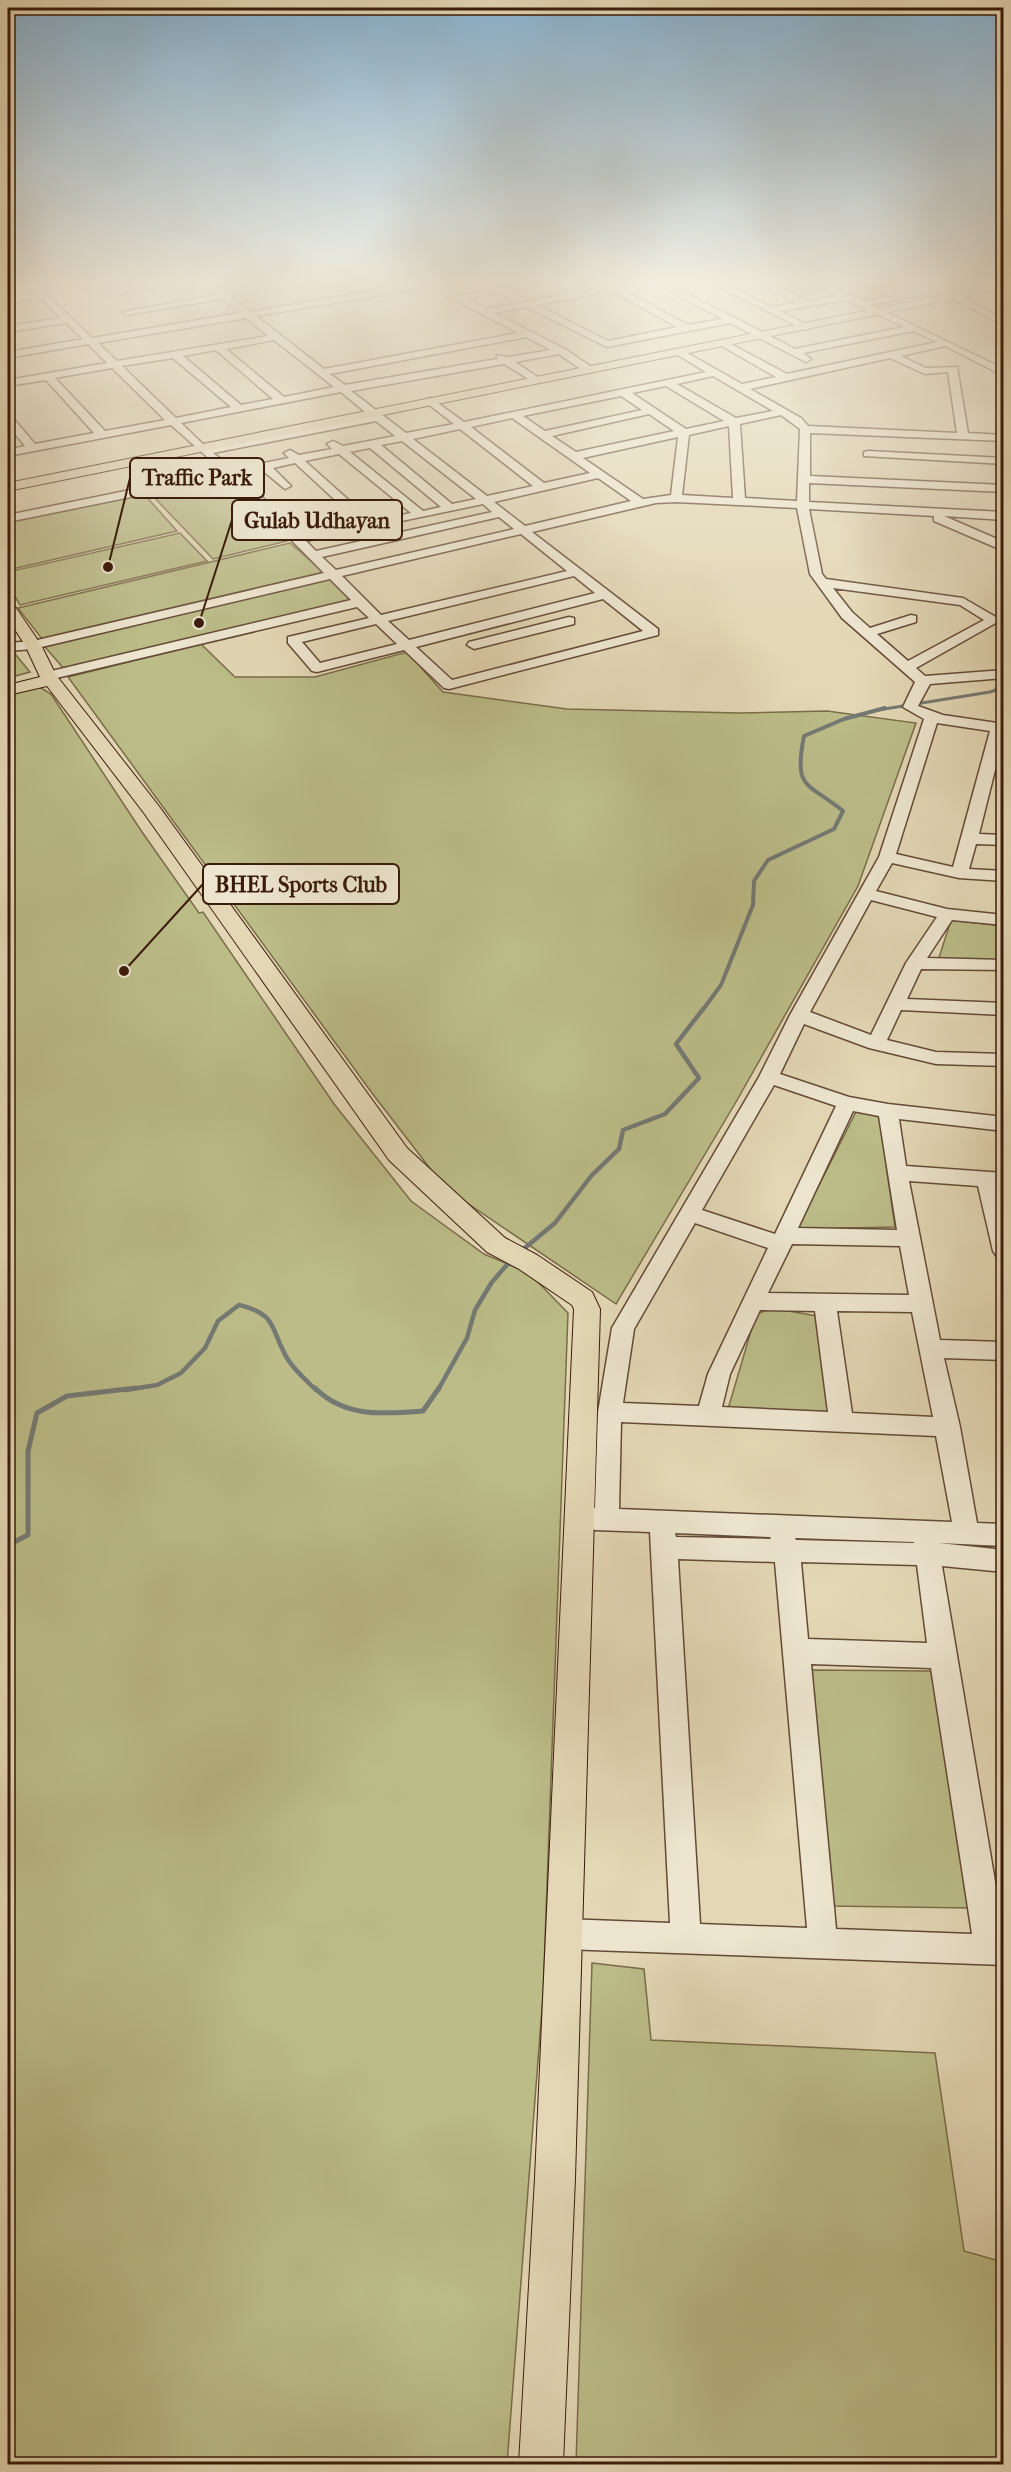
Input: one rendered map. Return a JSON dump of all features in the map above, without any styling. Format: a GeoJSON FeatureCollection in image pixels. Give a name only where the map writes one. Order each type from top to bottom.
{"type":"FeatureCollection","features":[{"type":"Feature","properties":{"kind":"main road"},"geometry":{"type":"LineString","coordinates":[[8,487],[203,449],[261,446],[330,424],[447,397]]}},
{"type":"Feature","properties":{"kind":"main road"},"geometry":{"type":"LineString","coordinates":[[8,608],[33,645],[50,678],[165,828],[398,1154],[496,1245],[528,1262],[583,1299],[587,1310],[593,1518],[564,1934],[541,2464]]}},
{"type":"Feature","properties":{"kind":"main road"},"geometry":{"type":"LineString","coordinates":[[8,686],[50,678]]}},
{"type":"Feature","properties":{"kind":"main road"},"geometry":{"type":"LineString","coordinates":[[8,690],[50,678]]}},
{"type":"Feature","properties":{"kind":"street"},"geometry":{"type":"LineString","coordinates":[[68,397],[102,435]]}},
{"type":"Feature","properties":{"kind":"street"},"geometry":{"type":"LineString","coordinates":[[149,397],[232,473],[360,602],[449,686],[653,632],[353,397]]}},
{"type":"Feature","properties":{"kind":"street"},"geometry":{"type":"LineString","coordinates":[[227,397],[239,408]]}},
{"type":"Feature","properties":{"kind":"street"},"geometry":{"type":"LineString","coordinates":[[278,397],[282,401]]}},
{"type":"Feature","properties":{"kind":"street"},"geometry":{"type":"LineString","coordinates":[[8,453],[300,397]]}},
{"type":"Feature","properties":{"kind":"street"},"geometry":{"type":"LineString","coordinates":[[424,397],[542,487]]}},
{"type":"Feature","properties":{"kind":"street"},"geometry":{"type":"LineString","coordinates":[[8,519],[265,466],[294,454],[332,446],[371,443],[591,397]]}},
{"type":"Feature","properties":{"kind":"street"},"geometry":{"type":"LineString","coordinates":[[630,397],[684,433]]}},
{"type":"Feature","properties":{"kind":"street"},"geometry":{"type":"LineString","coordinates":[[692,397],[734,422]]}},
{"type":"Feature","properties":{"kind":"street"},"geometry":{"type":"LineString","coordinates":[[754,397],[797,420],[805,429],[803,506],[816,574],[847,615],[923,682]]}},
{"type":"Feature","properties":{"kind":"street"},"geometry":{"type":"LineString","coordinates":[[960,397],[963,436]]}},
{"type":"Feature","properties":{"kind":"street"},"geometry":{"type":"LineString","coordinates":[[543,435],[650,411]]}},
{"type":"Feature","properties":{"kind":"street"},"geometry":{"type":"LineString","coordinates":[[575,456],[780,412]]}},
{"type":"Feature","properties":{"kind":"street"},"geometry":{"type":"LineString","coordinates":[[513,414],[640,502]]}},
{"type":"Feature","properties":{"kind":"street"},"geometry":{"type":"LineString","coordinates":[[261,446],[282,436],[330,424],[357,422],[376,415]]}},
{"type":"Feature","properties":{"kind":"street"},"geometry":{"type":"LineString","coordinates":[[8,419],[32,448]]}},
{"type":"Feature","properties":{"kind":"street"},"geometry":{"type":"LineString","coordinates":[[261,446],[294,454],[332,446],[349,438],[372,434],[357,422]]}},
{"type":"Feature","properties":{"kind":"street"},"geometry":{"type":"LineString","coordinates":[[734,422],[739,502]]}},
{"type":"Feature","properties":{"kind":"street"},"geometry":{"type":"LineString","coordinates":[[330,424],[349,438]]}},
{"type":"Feature","properties":{"kind":"street"},"geometry":{"type":"LineString","coordinates":[[805,429],[1004,438]]}},
{"type":"Feature","properties":{"kind":"street"},"geometry":{"type":"LineString","coordinates":[[308,431],[332,446],[421,515]]}},
{"type":"Feature","properties":{"kind":"street"},"geometry":{"type":"LineString","coordinates":[[864,432],[868,468]]}},
{"type":"Feature","properties":{"kind":"street"},"geometry":{"type":"LineString","coordinates":[[676,498],[684,433]]}},
{"type":"Feature","properties":{"kind":"street"},"geometry":{"type":"LineString","coordinates":[[282,436],[294,454],[369,525]]}},
{"type":"Feature","properties":{"kind":"street"},"geometry":{"type":"LineString","coordinates":[[371,443],[449,508]]}},
{"type":"Feature","properties":{"kind":"street"},"geometry":{"type":"LineString","coordinates":[[805,478],[868,468],[1004,460]]}},
{"type":"Feature","properties":{"kind":"street"},"geometry":{"type":"LineString","coordinates":[[265,466],[285,486]]}},
{"type":"Feature","properties":{"kind":"street"},"geometry":{"type":"LineString","coordinates":[[868,468],[1004,489]]}},
{"type":"Feature","properties":{"kind":"street"},"geometry":{"type":"LineString","coordinates":[[297,539],[421,515],[600,474]]}},
{"type":"Feature","properties":{"kind":"street"},"geometry":{"type":"LineString","coordinates":[[8,647],[33,645],[640,502],[676,498],[1004,516]]}},
{"type":"Feature","properties":{"kind":"street"},"geometry":{"type":"LineString","coordinates":[[920,511],[1004,546]]}},
{"type":"Feature","properties":{"kind":"street"},"geometry":{"type":"LineString","coordinates":[[315,555],[502,513]]}},
{"type":"Feature","properties":{"kind":"street"},"geometry":{"type":"LineString","coordinates":[[577,572],[293,640],[317,668],[604,595]]}},
{"type":"Feature","properties":{"kind":"street"},"geometry":{"type":"LineString","coordinates":[[821,582],[963,602],[994,620],[908,667]]}},
{"type":"Feature","properties":{"kind":"street"},"geometry":{"type":"LineString","coordinates":[[50,678],[360,602]]}},
{"type":"Feature","properties":{"kind":"street"},"geometry":{"type":"LineString","coordinates":[[553,608],[600,646]]}},
{"type":"Feature","properties":{"kind":"street"},"geometry":{"type":"LineString","coordinates":[[866,633],[911,619]]}},
{"type":"Feature","properties":{"kind":"street"},"geometry":{"type":"LineString","coordinates":[[474,645],[577,628]]}},
{"type":"Feature","properties":{"kind":"street"},"geometry":{"type":"LineString","coordinates":[[457,632],[506,672]]}},
{"type":"Feature","properties":{"kind":"street"},"geometry":{"type":"LineString","coordinates":[[923,682],[1004,674]]}},
{"type":"Feature","properties":{"kind":"street"},"geometry":{"type":"LineString","coordinates":[[923,682],[910,707],[918,712],[1001,728],[996,765],[959,873]]}},
{"type":"Feature","properties":{"kind":"street"},"geometry":{"type":"LineString","coordinates":[[932,716],[887,857],[799,1015],[769,1077],[623,1328],[593,1518],[663,1536],[927,1542],[1004,1562]]}},
{"type":"Feature","properties":{"kind":"street"},"geometry":{"type":"LineString","coordinates":[[970,839],[1004,840]]}},
{"type":"Feature","properties":{"kind":"street"},"geometry":{"type":"LineString","coordinates":[[887,857],[959,873],[1004,876]]}},
{"type":"Feature","properties":{"kind":"street"},"geometry":{"type":"LineString","coordinates":[[867,894],[947,914],[1004,920]]}},
{"type":"Feature","properties":{"kind":"street"},"geometry":{"type":"LineString","coordinates":[[876,1044],[915,963],[947,914]]}},
{"type":"Feature","properties":{"kind":"street"},"geometry":{"type":"LineString","coordinates":[[915,963],[1004,965]]}},
{"type":"Feature","properties":{"kind":"street"},"geometry":{"type":"LineString","coordinates":[[897,1004],[1004,1009]]}},
{"type":"Feature","properties":{"kind":"street"},"geometry":{"type":"LineString","coordinates":[[799,1015],[876,1044],[936,1058],[1004,1060]]}},
{"type":"Feature","properties":{"kind":"street"},"geometry":{"type":"LineString","coordinates":[[769,1077],[847,1103],[888,1111],[1004,1124]]}},
{"type":"Feature","properties":{"kind":"street"},"geometry":{"type":"LineString","coordinates":[[708,1416],[719,1374],[847,1103]]}},
{"type":"Feature","properties":{"kind":"street"},"geometry":{"type":"LineString","coordinates":[[888,1111],[908,1238],[948,1427],[966,1532]]}},
{"type":"Feature","properties":{"kind":"street"},"geometry":{"type":"LineString","coordinates":[[896,1173],[995,1180],[1004,1251]]}},
{"type":"Feature","properties":{"kind":"street"},"geometry":{"type":"LineString","coordinates":[[689,1213],[782,1240],[908,1238]]}},
{"type":"Feature","properties":{"kind":"street"},"geometry":{"type":"LineString","coordinates":[[753,1301],[922,1304]]}},
{"type":"Feature","properties":{"kind":"street"},"geometry":{"type":"LineString","coordinates":[[825,1303],[841,1421]]}},
{"type":"Feature","properties":{"kind":"street"},"geometry":{"type":"LineString","coordinates":[[931,1349],[1004,1351]]}},
{"type":"Feature","properties":{"kind":"street"},"geometry":{"type":"LineString","coordinates":[[610,1412],[948,1427]]}},
{"type":"Feature","properties":{"kind":"street"},"geometry":{"type":"LineString","coordinates":[[927,1542],[966,1532],[1004,1535]]}},
{"type":"Feature","properties":{"kind":"street"},"geometry":{"type":"LineString","coordinates":[[663,1536],[686,1938]]}},
{"type":"Feature","properties":{"kind":"street"},"geometry":{"type":"LineString","coordinates":[[783,1538],[823,1944]]}},
{"type":"Feature","properties":{"kind":"street"},"geometry":{"type":"LineString","coordinates":[[564,1934],[996,1950],[942,1656],[927,1542]]}},
{"type":"Feature","properties":{"kind":"street"},"geometry":{"type":"LineString","coordinates":[[795,1651],[942,1656]]}},
{"type":"Feature","properties":{"kind":"green space"},"geometry":{"type":"Polygon","coordinates":[[[224,476],[287,541],[213,559],[150,493],[224,476]]]}},
{"type":"Feature","properties":{"kind":"green space"},"geometry":{"type":"Polygon","coordinates":[[[144,494],[177,531],[8,570],[8,521],[144,494]]]}},
{"type":"Feature","properties":{"kind":"green space"},"geometry":{"type":"Polygon","coordinates":[[[180,533],[207,561],[20,605],[8,585],[8,572],[180,533]]]}},
{"type":"Feature","properties":{"kind":"green space"},"geometry":{"type":"Polygon","coordinates":[[[290,543],[324,572],[42,639],[18,608],[290,543]]]}},
{"type":"Feature","properties":{"kind":"green space"},"geometry":{"type":"Polygon","coordinates":[[[330,577],[353,599],[65,670],[45,647],[330,577]]]}},
{"type":"Feature","properties":{"kind":"green space"},"geometry":{"type":"Polygon","coordinates":[[[201,644],[235,677],[315,677],[407,652],[443,692],[567,709],[739,713],[827,711],[916,723],[858,886],[736,1102],[616,1304],[445,1188],[372,1093],[68,677],[201,644]]]}},
{"type":"Feature","properties":{"kind":"green space"},"geometry":{"type":"Polygon","coordinates":[[[11,649],[30,672],[8,678],[8,650],[11,649]]]}},
{"type":"Feature","properties":{"kind":"green space"},"geometry":{"type":"Polygon","coordinates":[[[38,686],[51,694],[142,832],[199,913],[203,912],[334,1104],[411,1201],[484,1254],[529,1273],[568,1313],[543,1995],[507,2464],[8,2464],[8,694],[38,686]]]}},
{"type":"Feature","properties":{"kind":"green space"},"geometry":{"type":"Polygon","coordinates":[[[951,920],[1003,926],[1003,961],[938,961],[951,920]]]}},
{"type":"Feature","properties":{"kind":"green space"},"geometry":{"type":"Polygon","coordinates":[[[857,1110],[879,1117],[895,1227],[797,1229],[857,1110]]]}},
{"type":"Feature","properties":{"kind":"green space"},"geometry":{"type":"Polygon","coordinates":[[[773,1308],[816,1316],[830,1412],[728,1409],[756,1314],[773,1308]]]}},
{"type":"Feature","properties":{"kind":"green space"},"geometry":{"type":"Polygon","coordinates":[[[809,1670],[931,1671],[972,1908],[829,1906],[809,1670]]]}},
{"type":"Feature","properties":{"kind":"green space"},"geometry":{"type":"Polygon","coordinates":[[[592,1963],[644,1969],[651,2040],[935,2053],[964,2251],[1003,2262],[1003,2464],[576,2464],[592,1963]]]}},
{"type":"Feature","properties":{"kind":"waterway"},"geometry":{"type":"LineString","coordinates":[[878,710],[990,692],[1004,687]]}},
{"type":"Feature","properties":{"kind":"waterway"},"geometry":{"type":"LineString","coordinates":[[702,1011],[721,985],[753,905],[754,881],[768,860],[834,829],[843,811],[812,789],[802,776],[801,754],[804,736],[844,719],[885,708]]}},
{"type":"Feature","properties":{"kind":"waterway"},"geometry":{"type":"LineString","coordinates":[[520,1252],[555,1223],[592,1175],[619,1149],[623,1130],[665,1114],[699,1078],[676,1044],[703,1009]]}},
{"type":"Feature","properties":{"kind":"waterway"},"geometry":{"type":"LineString","coordinates":[[438,1390],[467,1338],[475,1310],[492,1282],[512,1259]]}},
{"type":"Feature","properties":{"kind":"waterway"},"geometry":{"type":"LineString","coordinates":[[126,1390],[157,1385],[181,1373],[205,1348],[218,1321],[239,1305],[261,1313],[267,1318],[290,1362],[316,1390]]}},
{"type":"Feature","properties":{"kind":"waterway"},"geometry":{"type":"LineString","coordinates":[[8,1545],[28,1535],[28,1451],[37,1413],[67,1396],[136,1388]]}},
{"type":"Feature","properties":{"kind":"waterway"},"geometry":{"type":"LineString","coordinates":[[315,1388],[339,1405],[380,1413],[423,1411],[439,1388]]}},
{"type":"Feature","properties":{"kind":"place","name":"Traffic Park"},"geometry":{"type":"Point","coordinates":[108,567]}},
{"type":"Feature","properties":{"kind":"place","name":"Gulab Udhayan"},"geometry":{"type":"Point","coordinates":[199,623]}},
{"type":"Feature","properties":{"kind":"place","name":"BHEL Sports Club"},"geometry":{"type":"Point","coordinates":[124,971]}}]}
